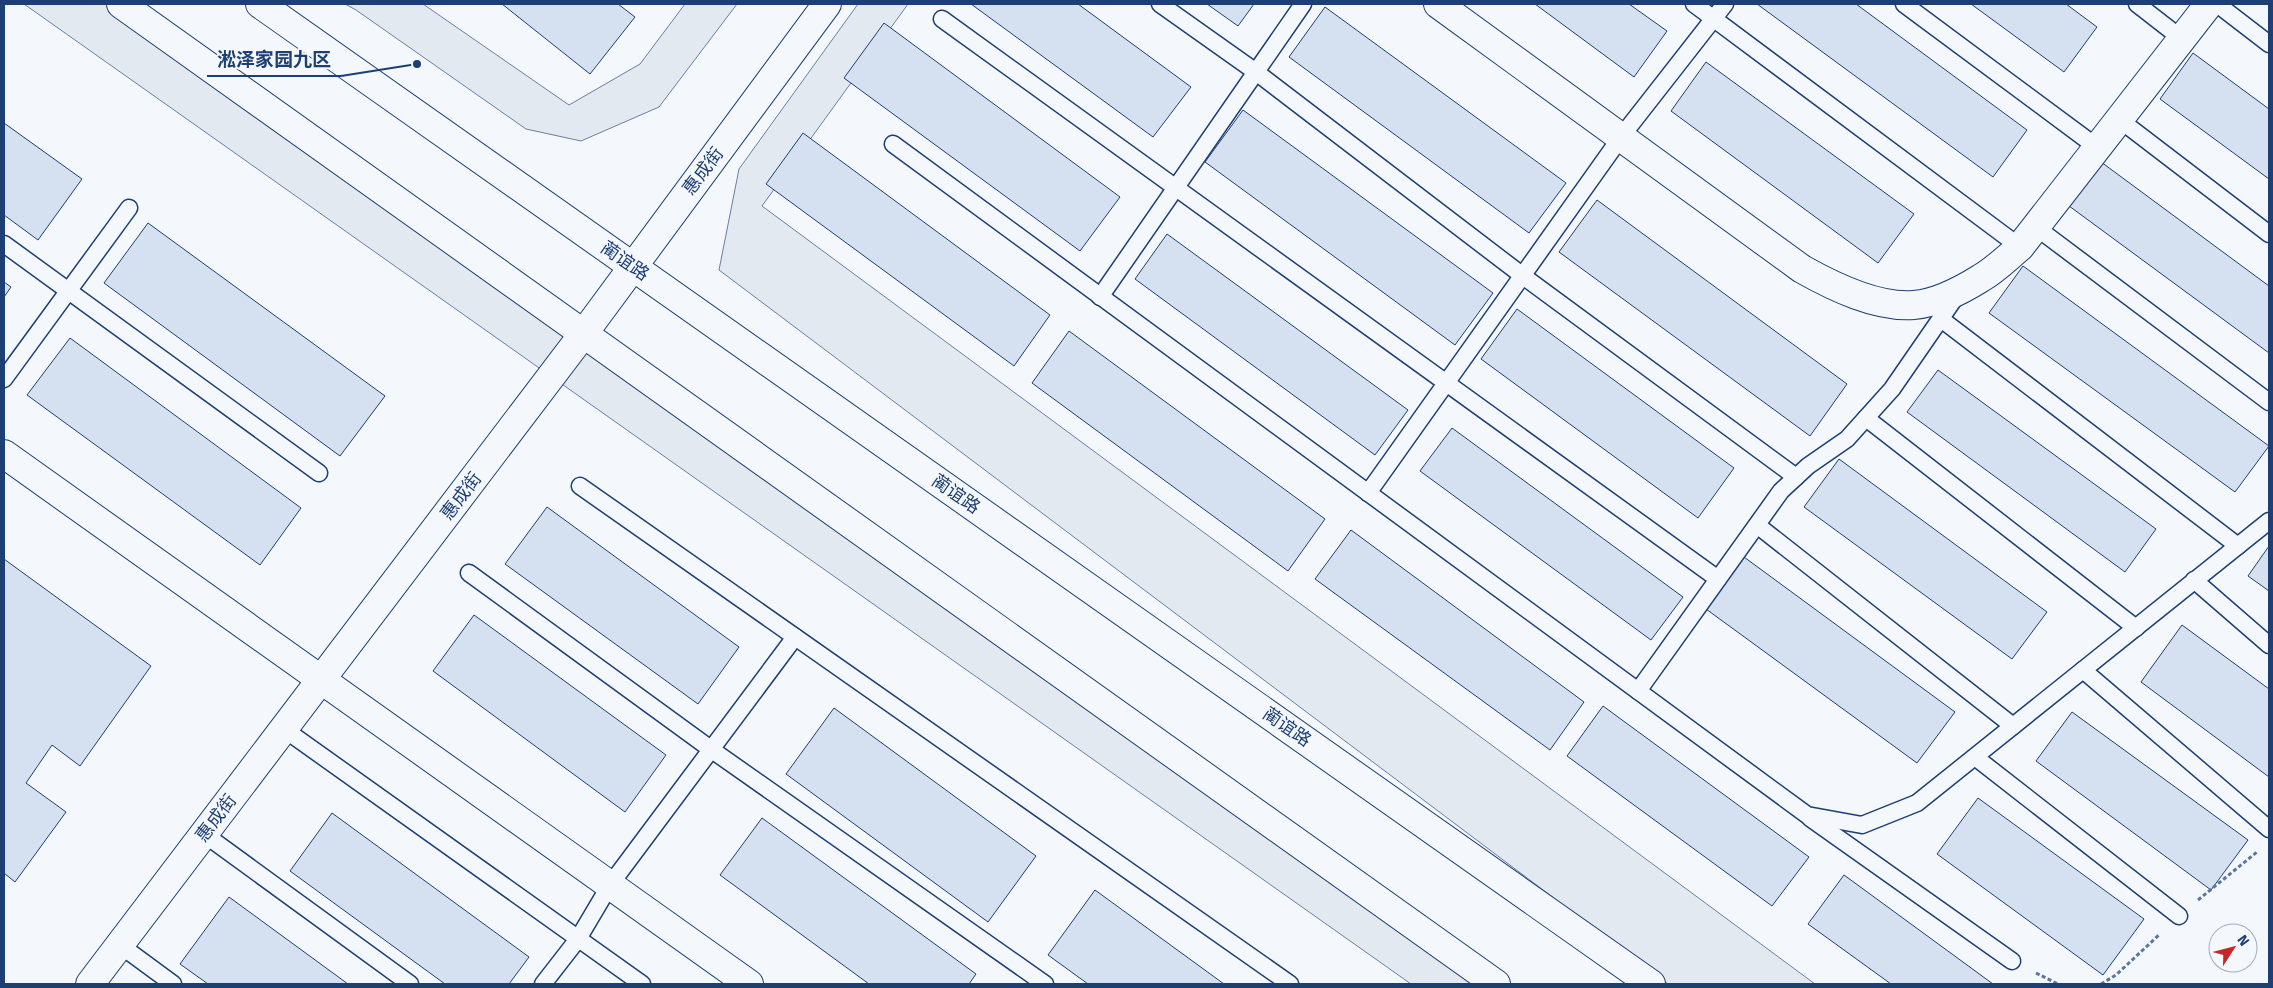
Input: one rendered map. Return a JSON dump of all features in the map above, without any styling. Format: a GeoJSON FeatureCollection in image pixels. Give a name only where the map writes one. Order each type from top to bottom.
{"type":"FeatureCollection","features":[{"type":"Feature","properties":{"kind":"main road"},"geometry":{"type":"LineString","coordinates":[[121,4],[1496,984]]}},
{"type":"Feature","properties":{"kind":"main road","name":"蔺谊路"},"geometry":{"type":"LineString","coordinates":[[260,4],[1651,984]]}},
{"type":"Feature","properties":{"kind":"main road","name":"惠成街"},"geometry":{"type":"LineString","coordinates":[[90,984],[584,333],[827,4]]}},
{"type":"Feature","properties":{"kind":"main road"},"geometry":{"type":"LineString","coordinates":[[1438,4],[1802,269],[1829,284],[1858,295],[1890,303],[1913,305],[1935,300],[1982,278],[2029,238],[2209,4]]}},
{"type":"Feature","properties":{"kind":"main road"},"geometry":{"type":"LineString","coordinates":[[4,454],[749,984]]}},
{"type":"Feature","properties":{"kind":"lane"},"geometry":{"type":"LineString","coordinates":[[1160,4],[1256,72],[1523,276],[1796,477]]}},
{"type":"Feature","properties":{"kind":"lane"},"geometry":{"type":"LineString","coordinates":[[1100,296],[1303,4]]}},
{"type":"Feature","properties":{"kind":"lane"},"geometry":{"type":"LineString","coordinates":[[1694,4],[2029,238],[2269,402]]}},
{"type":"Feature","properties":{"kind":"lane"},"geometry":{"type":"LineString","coordinates":[[1368,493],[1621,137],[1725,4]]}},
{"type":"Feature","properties":{"kind":"lane"},"geometry":{"type":"LineString","coordinates":[[1904,4],[2098,148]]}},
{"type":"Feature","properties":{"kind":"lane"},"geometry":{"type":"LineString","coordinates":[[2136,4],[2182,39]]}},
{"type":"Feature","properties":{"kind":"lane"},"geometry":{"type":"LineString","coordinates":[[2217,4],[2269,44]]}},
{"type":"Feature","properties":{"kind":"lane"},"geometry":{"type":"LineString","coordinates":[[942,19],[1718,579]]}},
{"type":"Feature","properties":{"kind":"lane"},"geometry":{"type":"LineString","coordinates":[[2120,120],[2269,234]]}},
{"type":"Feature","properties":{"kind":"lane"},"geometry":{"type":"LineString","coordinates":[[892,144],[1807,815],[2012,961]]}},
{"type":"Feature","properties":{"kind":"lane"},"geometry":{"type":"LineString","coordinates":[[4,379],[129,208]]}},
{"type":"Feature","properties":{"kind":"lane"},"geometry":{"type":"LineString","coordinates":[[4,244],[319,473]]}},
{"type":"Feature","properties":{"kind":"lane"},"geometry":{"type":"LineString","coordinates":[[1638,691],[1781,491],[1808,466],[1847,438],[1892,389],[1962,289]]}},
{"type":"Feature","properties":{"kind":"lane"},"geometry":{"type":"LineString","coordinates":[[1940,319],[2238,546]]}},
{"type":"Feature","properties":{"kind":"lane"},"geometry":{"type":"LineString","coordinates":[[1866,418],[2136,628]]}},
{"type":"Feature","properties":{"kind":"lane"},"geometry":{"type":"LineString","coordinates":[[580,486],[1290,984]]}},
{"type":"Feature","properties":{"kind":"lane"},"geometry":{"type":"LineString","coordinates":[[1807,815],[1862,825],[1917,803],[2269,520]]}},
{"type":"Feature","properties":{"kind":"lane"},"geometry":{"type":"LineString","coordinates":[[1757,525],[2013,726]]}},
{"type":"Feature","properties":{"kind":"lane"},"geometry":{"type":"LineString","coordinates":[[469,573],[712,750],[1044,984]]}},
{"type":"Feature","properties":{"kind":"lane"},"geometry":{"type":"LineString","coordinates":[[2194,580],[2269,645]]}},
{"type":"Feature","properties":{"kind":"lane"},"geometry":{"type":"LineString","coordinates":[[543,984],[578,939],[610,885],[795,637]]}},
{"type":"Feature","properties":{"kind":"lane"},"geometry":{"type":"LineString","coordinates":[[2083,670],[2269,829]]}},
{"type":"Feature","properties":{"kind":"lane"},"geometry":{"type":"LineString","coordinates":[[284,729],[642,984]]}},
{"type":"Feature","properties":{"kind":"lane"},"geometry":{"type":"LineString","coordinates":[[1975,756],[2179,916]]}},
{"type":"Feature","properties":{"kind":"lane"},"geometry":{"type":"LineString","coordinates":[[204,834],[410,984]]}},
{"type":"Feature","properties":{"kind":"lane"},"geometry":{"type":"LineString","coordinates":[[120,946],[173,984]]}},
{"type":"Feature","properties":{"kind":"shaded area"},"geometry":{"type":"Polygon","coordinates":[[[24,4],[140,4],[1504,984],[1411,984],[24,4]]]}},
{"type":"Feature","properties":{"kind":"shaded area"},"geometry":{"type":"Polygon","coordinates":[[[345,4],[423,4],[569,105],[640,64],[685,4],[737,4],[659,107],[581,141],[526,129],[345,4]]]}},
{"type":"Feature","properties":{"kind":"shaded area"},"geometry":{"type":"Polygon","coordinates":[[[858,4],[908,4],[762,206],[1815,984],[1668,984],[719,270],[739,169],[858,4]]]}},
{"type":"Feature","properties":{"kind":"building"},"geometry":{"type":"Polygon","coordinates":[[[502,4],[618,4],[635,17],[590,74],[502,4]]]}},
{"type":"Feature","properties":{"kind":"building"},"geometry":{"type":"Polygon","coordinates":[[[971,4],[1078,4],[1191,87],[1153,137],[971,4]]]}},
{"type":"Feature","properties":{"kind":"building"},"geometry":{"type":"Polygon","coordinates":[[[1207,4],[1254,4],[1238,26],[1207,4]]]}},
{"type":"Feature","properties":{"kind":"building"},"geometry":{"type":"Polygon","coordinates":[[[1535,4],[1629,4],[1667,31],[1634,77],[1535,4]]]}},
{"type":"Feature","properties":{"kind":"building"},"geometry":{"type":"Polygon","coordinates":[[[1757,4],[1856,4],[2027,130],[1993,177],[1757,4]]]}},
{"type":"Feature","properties":{"kind":"building"},"geometry":{"type":"Polygon","coordinates":[[[1971,4],[2066,4],[2097,27],[2064,72],[1971,4]]]}},
{"type":"Feature","properties":{"kind":"building"},"geometry":{"type":"Polygon","coordinates":[[[1325,7],[1566,183],[1529,233],[1289,57],[1325,7]]]}},
{"type":"Feature","properties":{"kind":"building"},"geometry":{"type":"Polygon","coordinates":[[[884,23],[1120,197],[1080,251],[844,78],[884,23]]]}},
{"type":"Feature","properties":{"kind":"building"},"geometry":{"type":"Polygon","coordinates":[[[2193,53],[2269,109],[2269,179],[2160,99],[2193,53]]]}},
{"type":"Feature","properties":{"kind":"building"},"geometry":{"type":"Polygon","coordinates":[[[1706,62],[1914,214],[1878,263],[1671,111],[1706,62]]]}},
{"type":"Feature","properties":{"kind":"building"},"geometry":{"type":"Polygon","coordinates":[[[1243,110],[1493,293],[1455,345],[1205,162],[1243,110]]]}},
{"type":"Feature","properties":{"kind":"building"},"geometry":{"type":"Polygon","coordinates":[[[4,123],[82,179],[38,240],[4,215],[4,123]]]}},
{"type":"Feature","properties":{"kind":"building"},"geometry":{"type":"Polygon","coordinates":[[[803,133],[1050,315],[1014,366],[766,184],[803,133]]]}},
{"type":"Feature","properties":{"kind":"building"},"geometry":{"type":"Polygon","coordinates":[[[2097,159],[2269,286],[2269,353],[2065,203],[2097,159]]]}},
{"type":"Feature","properties":{"kind":"building"},"geometry":{"type":"Polygon","coordinates":[[[1597,200],[1847,384],[1810,436],[1559,252],[1597,200]]]}},
{"type":"Feature","properties":{"kind":"building"},"geometry":{"type":"Polygon","coordinates":[[[148,223],[385,396],[340,456],[104,283],[148,223]]]}},
{"type":"Feature","properties":{"kind":"building"},"geometry":{"type":"Polygon","coordinates":[[[1167,234],[1408,410],[1375,455],[1135,279],[1167,234]]]}},
{"type":"Feature","properties":{"kind":"building"},"geometry":{"type":"Polygon","coordinates":[[[2023,266],[2269,446],[2235,492],[1989,313],[2023,266]]]}},
{"type":"Feature","properties":{"kind":"building"},"geometry":{"type":"Polygon","coordinates":[[[4,282],[11,287],[4,297],[4,282]]]}},
{"type":"Feature","properties":{"kind":"building"},"geometry":{"type":"Polygon","coordinates":[[[1517,309],[1734,468],[1698,518],[1481,359],[1517,309]]]}},
{"type":"Feature","properties":{"kind":"building"},"geometry":{"type":"Polygon","coordinates":[[[1069,331],[1325,519],[1288,571],[1032,383],[1069,331]]]}},
{"type":"Feature","properties":{"kind":"building"},"geometry":{"type":"Polygon","coordinates":[[[70,338],[301,508],[260,565],[27,395],[70,338]]]}},
{"type":"Feature","properties":{"kind":"building"},"geometry":{"type":"Polygon","coordinates":[[[1938,370],[2156,529],[2125,572],[1907,412],[1938,370]]]}},
{"type":"Feature","properties":{"kind":"building"},"geometry":{"type":"Polygon","coordinates":[[[1452,428],[1683,597],[1651,640],[1420,471],[1452,428]]]}},
{"type":"Feature","properties":{"kind":"building"},"geometry":{"type":"Polygon","coordinates":[[[1839,459],[2047,612],[2012,659],[1804,507],[1839,459]]]}},
{"type":"Feature","properties":{"kind":"building"},"geometry":{"type":"Polygon","coordinates":[[[547,507],[739,647],[698,704],[505,564],[547,507]]]}},
{"type":"Feature","properties":{"kind":"building"},"geometry":{"type":"Polygon","coordinates":[[[1351,530],[1584,702],[1550,750],[1315,579],[1351,530]]]}},
{"type":"Feature","properties":{"kind":"building"},"geometry":{"type":"Polygon","coordinates":[[[2269,546],[2269,591],[2248,576],[2269,546]]]}},
{"type":"Feature","properties":{"kind":"building"},"geometry":{"type":"Polygon","coordinates":[[[1744,557],[1955,712],[1917,763],[1706,609],[1744,557]]]}},
{"type":"Feature","properties":{"kind":"building"},"geometry":{"type":"Polygon","coordinates":[[[4,559],[151,666],[80,766],[52,745],[26,783],[66,812],[15,882],[4,873],[4,559]]]}},
{"type":"Feature","properties":{"kind":"building"},"geometry":{"type":"Polygon","coordinates":[[[474,615],[666,755],[625,812],[433,671],[474,615]]]}},
{"type":"Feature","properties":{"kind":"building"},"geometry":{"type":"Polygon","coordinates":[[[2182,625],[2269,689],[2269,777],[2141,682],[2182,625]]]}},
{"type":"Feature","properties":{"kind":"building"},"geometry":{"type":"Polygon","coordinates":[[[1603,706],[1809,857],[1772,906],[1567,756],[1603,706]]]}},
{"type":"Feature","properties":{"kind":"building"},"geometry":{"type":"Polygon","coordinates":[[[834,708],[1036,856],[988,922],[786,774],[834,708]]]}},
{"type":"Feature","properties":{"kind":"building"},"geometry":{"type":"Polygon","coordinates":[[[2072,712],[2248,840],[2211,890],[2036,761],[2072,712]]]}},
{"type":"Feature","properties":{"kind":"building"},"geometry":{"type":"Polygon","coordinates":[[[1978,798],[2144,919],[2103,975],[1937,854],[1978,798]]]}},
{"type":"Feature","properties":{"kind":"building"},"geometry":{"type":"Polygon","coordinates":[[[332,813],[529,957],[509,984],[445,984],[290,871],[332,813]]]}},
{"type":"Feature","properties":{"kind":"building"},"geometry":{"type":"Polygon","coordinates":[[[762,818],[976,974],[969,984],[869,984],[720,875],[762,818]]]}},
{"type":"Feature","properties":{"kind":"building"},"geometry":{"type":"Polygon","coordinates":[[[1844,875],[1993,984],[1891,984],[1808,924],[1844,875]]]}},
{"type":"Feature","properties":{"kind":"building"},"geometry":{"type":"Polygon","coordinates":[[[1095,890],[1224,984],[1088,984],[1048,955],[1095,890]]]}},
{"type":"Feature","properties":{"kind":"building"},"geometry":{"type":"Polygon","coordinates":[[[229,897],[348,984],[208,984],[180,964],[229,897]]]}},
{"type":"Feature","properties":{"kind":"place","name":"淞泽家园九区"},"geometry":{"type":"Point","coordinates":[417,64]}}]}
